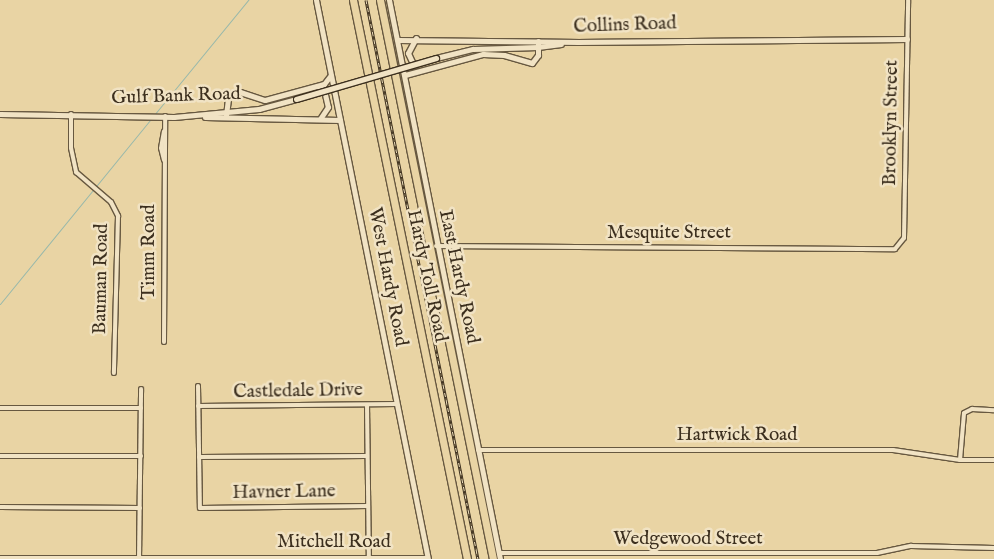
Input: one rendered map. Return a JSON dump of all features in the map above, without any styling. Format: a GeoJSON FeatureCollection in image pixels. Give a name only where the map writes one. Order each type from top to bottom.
{"type":"FeatureCollection","features":[{"type":"Feature","properties":{"kind":"highway","name":"Hardy Toll Road"},"geometry":{"type":"LineString","coordinates":[[353,0],[467,559]]}},
{"type":"Feature","properties":{"kind":"highway","name":"Hardy Toll Road"},"geometry":{"type":"LineString","coordinates":[[380,0],[493,559]]}},
{"type":"Feature","properties":{"kind":"main road","name":"West Hardy Road"},"geometry":{"type":"LineString","coordinates":[[316,0],[428,558]]}},
{"type":"Feature","properties":{"kind":"main road","name":"East Hardy Road"},"geometry":{"type":"LineString","coordinates":[[389,0],[405,75],[436,246],[500,559]]}},
{"type":"Feature","properties":{"kind":"main road"},"geometry":{"type":"LineString","coordinates":[[416,38],[408,53],[415,68],[424,69]]}},
{"type":"Feature","properties":{"kind":"main road"},"geometry":{"type":"LineString","coordinates":[[398,40],[416,38],[538,44],[580,42]]}},
{"type":"Feature","properties":{"kind":"main road"},"geometry":{"type":"LineString","coordinates":[[405,75],[483,54],[504,55],[532,63],[538,55],[538,44]]}},
{"type":"Feature","properties":{"kind":"main road","name":"Gulf Bank Road"},"geometry":{"type":"LineString","coordinates":[[0,114],[226,115],[259,109],[473,49],[538,44]]}},
{"type":"Feature","properties":{"kind":"main road"},"geometry":{"type":"LineString","coordinates":[[331,74],[328,82],[264,100],[240,92],[232,93],[228,98],[226,115],[340,120]]}},
{"type":"Feature","properties":{"kind":"main road"},"geometry":{"type":"LineString","coordinates":[[317,86],[324,90],[328,106],[320,119]]}},
{"type":"Feature","properties":{"kind":"street","name":"Brooklyn Street"},"geometry":{"type":"LineString","coordinates":[[901,245],[904,238],[908,0]]}},
{"type":"Feature","properties":{"kind":"street","name":"Collins Road"},"geometry":{"type":"LineString","coordinates":[[580,42],[907,39]]}},
{"type":"Feature","properties":{"kind":"street","name":"Bauman Road"},"geometry":{"type":"LineString","coordinates":[[71,114],[73,159],[76,172],[111,202],[118,216],[114,373]]}},
{"type":"Feature","properties":{"kind":"street","name":"Timm Road"},"geometry":{"type":"LineString","coordinates":[[163,116],[164,130],[161,148],[165,162],[164,342]]}},
{"type":"Feature","properties":{"kind":"street","name":"Mesquite Street"},"geometry":{"type":"LineString","coordinates":[[436,246],[895,248],[901,245]]}},
{"type":"Feature","properties":{"kind":"street"},"geometry":{"type":"LineString","coordinates":[[198,386],[199,456],[367,456]]}},
{"type":"Feature","properties":{"kind":"street"},"geometry":{"type":"LineString","coordinates":[[138,559],[141,389]]}},
{"type":"Feature","properties":{"kind":"street","name":"Castledale Drive"},"geometry":{"type":"LineString","coordinates":[[198,406],[397,404]]}},
{"type":"Feature","properties":{"kind":"street"},"geometry":{"type":"LineString","coordinates":[[367,405],[369,559]]}},
{"type":"Feature","properties":{"kind":"street"},"geometry":{"type":"LineString","coordinates":[[0,408],[141,408]]}},
{"type":"Feature","properties":{"kind":"street"},"geometry":{"type":"LineString","coordinates":[[960,460],[964,413],[972,409],[994,410]]}},
{"type":"Feature","properties":{"kind":"street","name":"Hartwick Road"},"geometry":{"type":"LineString","coordinates":[[478,450],[893,450],[960,460],[994,460]]}},
{"type":"Feature","properties":{"kind":"street"},"geometry":{"type":"LineString","coordinates":[[0,456],[141,456]]}},
{"type":"Feature","properties":{"kind":"street","name":"Havner Lane"},"geometry":{"type":"LineString","coordinates":[[199,456],[200,508],[368,506]]}},
{"type":"Feature","properties":{"kind":"street"},"geometry":{"type":"LineString","coordinates":[[0,507],[140,508]]}},
{"type":"Feature","properties":{"kind":"street","name":"Wedgewood Street"},"geometry":{"type":"LineString","coordinates":[[499,553],[779,554],[876,553],[912,546],[994,548]]}},
{"type":"Feature","properties":{"kind":"street"},"geometry":{"type":"LineString","coordinates":[[779,554],[779,559]]}},
{"type":"Feature","properties":{"kind":"street","name":"Mitchell Road"},"geometry":{"type":"LineString","coordinates":[[0,558],[428,558]]}},
{"type":"Feature","properties":{"kind":"waterway"},"geometry":{"type":"LineString","coordinates":[[154,115],[248,0]]}},
{"type":"Feature","properties":{"kind":"waterway"},"geometry":{"type":"LineString","coordinates":[[0,304],[151,119]]}},
{"type":"Feature","properties":{"kind":"railway"},"geometry":{"type":"LineString","coordinates":[[366,0],[478,559]]}}]}
